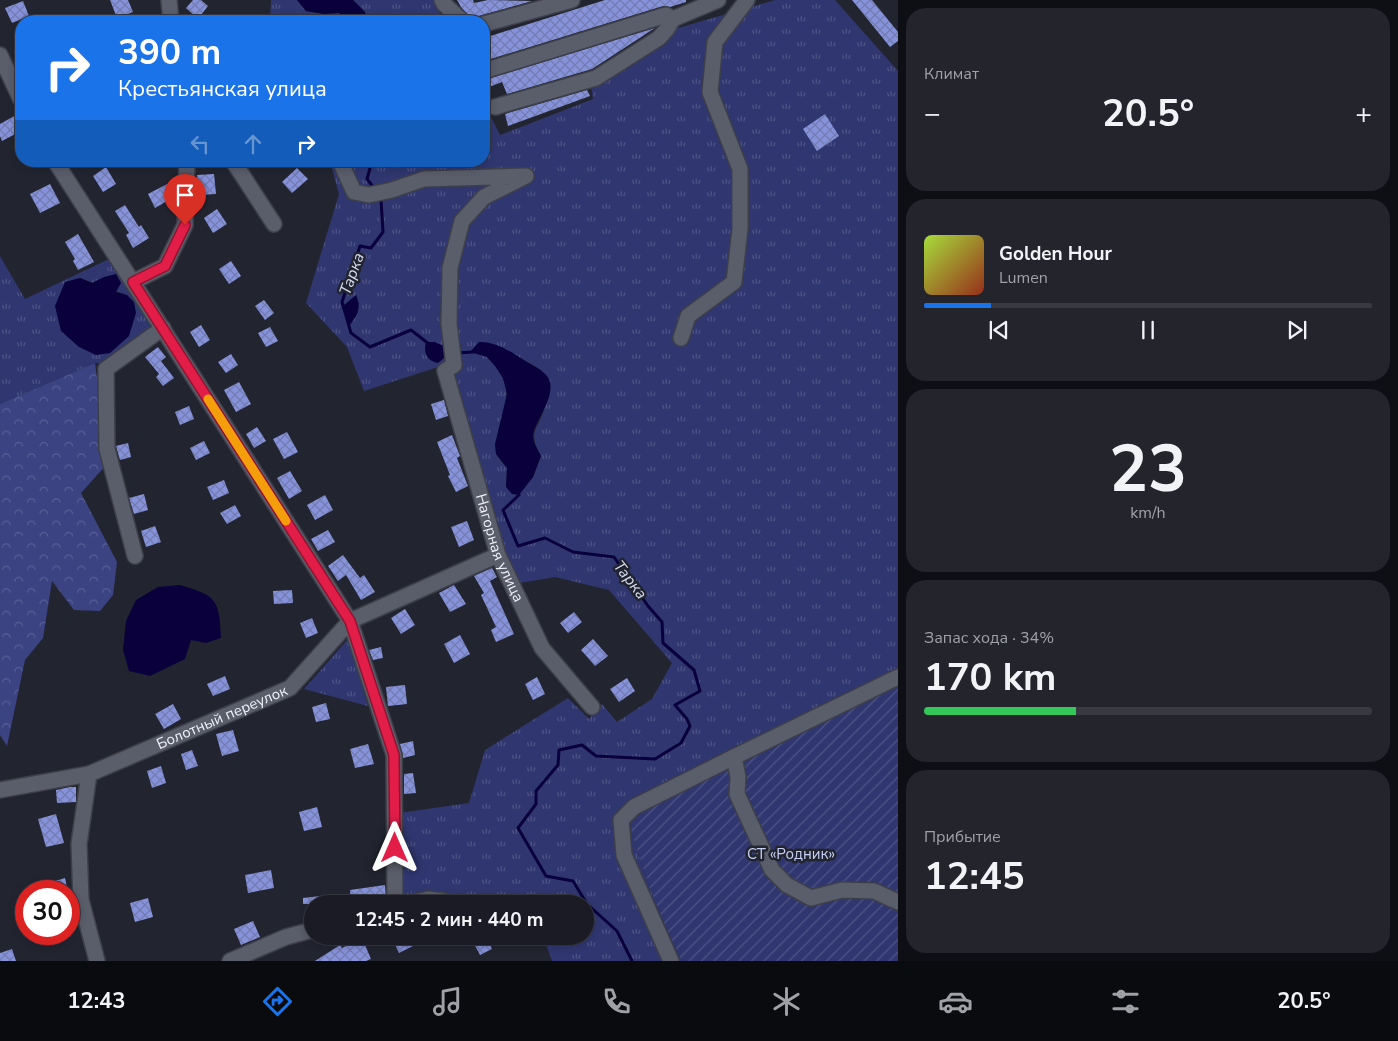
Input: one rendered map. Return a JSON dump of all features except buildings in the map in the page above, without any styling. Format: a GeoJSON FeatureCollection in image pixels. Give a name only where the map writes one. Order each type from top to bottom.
{"type":"FeatureCollection","features":[{"type":"Feature","properties":{"kind":"street"},"geometry":{"type":"LineString","coordinates":[[169,0],[170,15]]}},
{"type":"Feature","properties":{"kind":"street"},"geometry":{"type":"LineString","coordinates":[[442,0],[456,15]]}},
{"type":"Feature","properties":{"kind":"street"},"geometry":{"type":"LineString","coordinates":[[490,22],[572,0]]}},
{"type":"Feature","properties":{"kind":"street"},"geometry":{"type":"LineString","coordinates":[[495,107],[596,78],[658,38],[667,30],[673,19],[718,0]]}},
{"type":"Feature","properties":{"kind":"street"},"geometry":{"type":"LineString","coordinates":[[681,338],[688,316],[734,282],[740,228],[740,169],[710,92],[715,42],[746,0]]}},
{"type":"Feature","properties":{"kind":"street"},"geometry":{"type":"LineString","coordinates":[[490,69],[666,15],[673,19]]}},
{"type":"Feature","properties":{"kind":"street"},"geometry":{"type":"LineString","coordinates":[[0,55],[15,87]]}},
{"type":"Feature","properties":{"kind":"street"},"geometry":{"type":"LineString","coordinates":[[59,167],[350,621],[394,755],[395,895]]}},
{"type":"Feature","properties":{"kind":"street"},"geometry":{"type":"LineString","coordinates":[[133,282],[165,266],[185,225],[187,167]]}},
{"type":"Feature","properties":{"kind":"street"},"geometry":{"type":"LineString","coordinates":[[237,167],[274,224]]}},
{"type":"Feature","properties":{"kind":"street","name":"Нагорная улица"},"geometry":{"type":"LineString","coordinates":[[343,167],[354,192],[369,195],[392,190],[424,179],[526,176],[484,197],[462,221],[450,268],[449,324],[452,346],[450,368],[498,555],[542,648],[592,707]]}},
{"type":"Feature","properties":{"kind":"street"},"geometry":{"type":"LineString","coordinates":[[135,556],[108,449],[106,368],[163,328]]}},
{"type":"Feature","properties":{"kind":"street","name":"Болотный переулок"},"geometry":{"type":"LineString","coordinates":[[0,790],[89,774],[290,688],[350,621],[498,555]]}},
{"type":"Feature","properties":{"kind":"street"},"geometry":{"type":"LineString","coordinates":[[672,961],[624,855],[621,820],[634,806],[898,677]]}},
{"type":"Feature","properties":{"kind":"street"},"geometry":{"type":"LineString","coordinates":[[734,757],[738,777],[737,794],[772,870],[787,885],[811,898],[842,890],[874,891],[898,902]]}},
{"type":"Feature","properties":{"kind":"street"},"geometry":{"type":"LineString","coordinates":[[89,774],[78,844],[81,900],[97,961]]}},
{"type":"Feature","properties":{"kind":"street"},"geometry":{"type":"LineString","coordinates":[[230,961],[286,937],[304,932]]}},
{"type":"Feature","properties":{"kind":"green space"},"geometry":{"type":"Polygon","coordinates":[[[271,0],[297,0],[306,11],[324,14],[339,13],[341,15],[270,15],[271,0]]]}},
{"type":"Feature","properties":{"kind":"green space"},"geometry":{"type":"Polygon","coordinates":[[[353,0],[434,0],[441,15],[366,15],[353,0]]]}},
{"type":"Feature","properties":{"kind":"green space"},"geometry":{"type":"Polygon","coordinates":[[[775,0],[835,0],[898,71],[898,684],[630,826],[653,895],[682,961],[552,961],[546,945],[594,945],[594,895],[399,895],[399,813],[469,803],[485,750],[568,698],[589,719],[602,704],[617,722],[652,699],[672,663],[609,590],[555,577],[520,583],[505,553],[441,366],[364,391],[347,347],[306,303],[339,194],[332,167],[490,167],[490,115],[500,135],[593,99],[591,85],[678,28],[775,0]],[[487,357],[505,383],[505,408],[496,440],[496,452],[507,468],[506,487],[527,484],[533,477],[541,456],[534,435],[545,405],[541,370],[521,358],[487,357]]]}},
{"type":"Feature","properties":{"kind":"green space"},"geometry":{"type":"Polygon","coordinates":[[[0,256],[25,299],[109,259],[155,327],[104,363],[95,363],[0,404],[0,256]],[[80,278],[65,282],[127,295],[80,278]]]}},
{"type":"Feature","properties":{"kind":"green space"},"geometry":{"type":"Polygon","coordinates":[[[95,363],[108,463],[81,493],[117,562],[113,595],[100,611],[74,610],[52,581],[43,638],[25,660],[7,746],[0,735],[0,404],[95,363]]]}},
{"type":"Feature","properties":{"kind":"green space"},"geometry":{"type":"Polygon","coordinates":[[[348,639],[368,706],[304,689],[348,639]]]}},
{"type":"Feature","properties":{"kind":"green space","name":"СТ «Родник»"},"geometry":{"type":"Polygon","coordinates":[[[898,684],[898,961],[682,961],[659,912],[641,860],[630,826],[635,816],[808,726],[898,684]]]}},
{"type":"Feature","properties":{"kind":"shaded area"},"geometry":{"type":"Polygon","coordinates":[[[297,0],[353,0],[366,15],[324,14],[306,11],[297,0]]]}},
{"type":"Feature","properties":{"kind":"shaded area"},"geometry":{"type":"Polygon","coordinates":[[[116,274],[121,283],[116,292],[127,295],[134,302],[136,313],[129,336],[110,353],[96,355],[79,347],[61,331],[55,306],[65,282],[80,278],[92,283],[116,274]]]}},
{"type":"Feature","properties":{"kind":"shaded area"},"geometry":{"type":"Polygon","coordinates":[[[356,295],[359,308],[349,326],[343,306],[356,295]]]}},
{"type":"Feature","properties":{"kind":"shaded area"},"geometry":{"type":"Polygon","coordinates":[[[426,342],[435,342],[446,347],[449,354],[438,363],[431,360],[426,353],[426,342]]]}},
{"type":"Feature","properties":{"kind":"shaded area"},"geometry":{"type":"Polygon","coordinates":[[[479,342],[502,347],[542,371],[550,382],[549,397],[533,434],[534,442],[541,456],[533,477],[519,495],[512,494],[506,487],[507,468],[496,454],[495,444],[507,394],[503,378],[487,357],[470,352],[479,342]]]}},
{"type":"Feature","properties":{"kind":"shaded area"},"geometry":{"type":"Polygon","coordinates":[[[180,585],[202,592],[214,601],[219,615],[221,638],[206,643],[191,640],[185,659],[150,676],[129,671],[123,650],[126,621],[136,600],[158,587],[180,585]]]}},
{"type":"Feature","properties":{"kind":"waterway","name":"Тарка"},"geometry":{"type":"LineString","coordinates":[[370,167],[367,179],[374,188]]}},
{"type":"Feature","properties":{"kind":"waterway","name":"Тарка"},"geometry":{"type":"LineString","coordinates":[[380,198],[383,232],[371,248],[360,246],[342,302],[351,333],[370,347],[411,330],[429,344]]}},
{"type":"Feature","properties":{"kind":"waterway","name":"Тарка"},"geometry":{"type":"LineString","coordinates":[[457,353],[473,352]]}},
{"type":"Feature","properties":{"kind":"waterway","name":"Тарка"},"geometry":{"type":"LineString","coordinates":[[518,493],[519,495],[503,510],[518,546],[545,538],[573,552],[614,557],[648,606],[662,622],[663,643],[694,670],[700,691],[675,705],[687,719],[690,726],[681,743],[655,759],[596,756],[582,745],[559,750],[558,765],[536,791],[536,804],[518,828],[546,876],[573,881],[587,904],[617,931],[632,961]]}},
{"type":"Feature","properties":{"kind":"slow traffic"},"geometry":{"type":"LineString","coordinates":[[208,399],[286,521]]}},
{"type":"Feature","properties":{"kind":"route"},"geometry":{"type":"LineString","coordinates":[[185,225],[165,266],[133,282],[350,621],[394,755],[395,848]]}}]}
